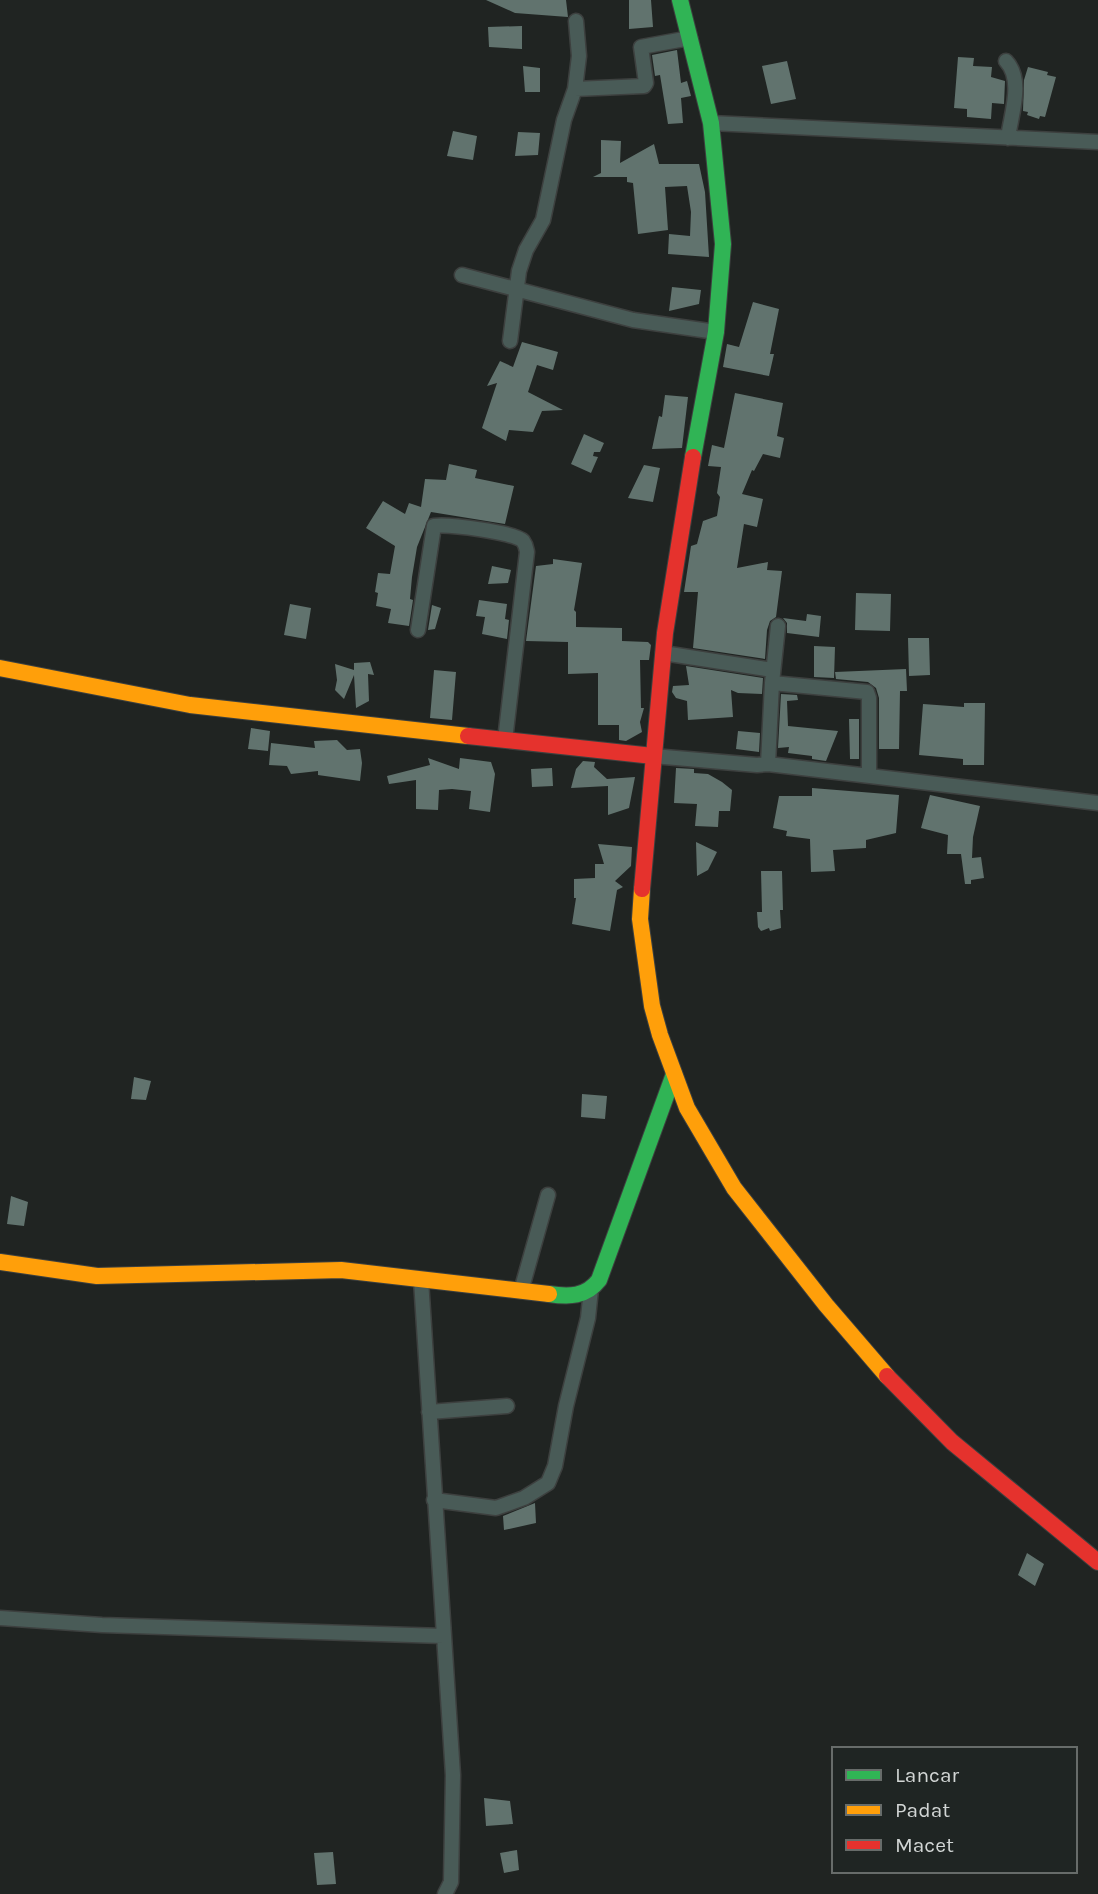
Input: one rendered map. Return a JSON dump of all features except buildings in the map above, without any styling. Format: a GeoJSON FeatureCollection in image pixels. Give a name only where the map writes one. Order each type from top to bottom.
{"type":"FeatureCollection","features":[{"type":"Feature","properties":{"kind":"main road"},"geometry":{"type":"LineString","coordinates":[[680,0],[710,123],[723,244],[716,332],[679,537],[663,653],[640,919],[660,1035],[687,1108],[734,1188],[826,1305],[896,1386],[952,1442],[1098,1562]]}},
{"type":"Feature","properties":{"kind":"main road"},"geometry":{"type":"LineString","coordinates":[[0,668],[190,705],[653,756]]}},
{"type":"Feature","properties":{"kind":"main road"},"geometry":{"type":"LineString","coordinates":[[0,1262],[97,1276],[341,1270],[576,1296],[591,1289],[599,1280],[674,1074]]}},
{"type":"Feature","properties":{"kind":"street"},"geometry":{"type":"LineString","coordinates":[[510,341],[526,250],[543,220],[564,120],[575,89],[579,56],[576,21]]}},
{"type":"Feature","properties":{"kind":"street"},"geometry":{"type":"LineString","coordinates":[[575,89],[644,86],[646,83],[641,47],[690,38]]}},
{"type":"Feature","properties":{"kind":"street"},"geometry":{"type":"LineString","coordinates":[[1006,61],[1013,68],[1016,78],[1008,138]]}},
{"type":"Feature","properties":{"kind":"street"},"geometry":{"type":"LineString","coordinates":[[710,123],[1098,142]]}},
{"type":"Feature","properties":{"kind":"street"},"geometry":{"type":"LineString","coordinates":[[462,275],[633,320],[716,332]]}},
{"type":"Feature","properties":{"kind":"street"},"geometry":{"type":"LineString","coordinates":[[418,630],[434,526],[475,528],[519,538],[525,543],[527,552],[505,740]]}},
{"type":"Feature","properties":{"kind":"street"},"geometry":{"type":"LineString","coordinates":[[768,764],[778,626]]}},
{"type":"Feature","properties":{"kind":"street"},"geometry":{"type":"LineString","coordinates":[[663,653],[867,692],[869,776]]}},
{"type":"Feature","properties":{"kind":"street"},"geometry":{"type":"LineString","coordinates":[[653,756],[768,764],[1098,803]]}},
{"type":"Feature","properties":{"kind":"street"},"geometry":{"type":"LineString","coordinates":[[521,1292],[548,1195]]}},
{"type":"Feature","properties":{"kind":"street"},"geometry":{"type":"LineString","coordinates":[[421,1280],[453,1776],[451,1882],[445,1894]]}},
{"type":"Feature","properties":{"kind":"street"},"geometry":{"type":"LineString","coordinates":[[434,1500],[496,1508],[524,1498],[548,1483],[555,1466],[566,1406],[588,1318],[591,1289]]}},
{"type":"Feature","properties":{"kind":"street"},"geometry":{"type":"LineString","coordinates":[[429,1412],[507,1406]]}},
{"type":"Feature","properties":{"kind":"street"},"geometry":{"type":"LineString","coordinates":[[0,1618],[102,1625],[443,1636]]}},
{"type":"Feature","properties":{"kind":"traffic: fast"},"geometry":{"type":"LineString","coordinates":[[680,0],[711,123],[723,244],[716,332],[693,457]]}},
{"type":"Feature","properties":{"kind":"traffic: fast"},"geometry":{"type":"LineString","coordinates":[[549,1294],[583,1293],[599,1280],[674,1074]]}},
{"type":"Feature","properties":{"kind":"traffic: slow"},"geometry":{"type":"LineString","coordinates":[[0,668],[190,705],[468,736]]}},
{"type":"Feature","properties":{"kind":"traffic: slow"},"geometry":{"type":"LineString","coordinates":[[642,889],[640,919],[652,1006],[687,1108],[734,1188],[826,1305],[887,1376]]}},
{"type":"Feature","properties":{"kind":"traffic: slow"},"geometry":{"type":"LineString","coordinates":[[0,1262],[97,1276],[341,1270],[549,1294]]}},
{"type":"Feature","properties":{"kind":"traffic: jam"},"geometry":{"type":"LineString","coordinates":[[642,889],[665,633],[693,457]]}},
{"type":"Feature","properties":{"kind":"traffic: jam"},"geometry":{"type":"LineString","coordinates":[[468,736],[653,756]]}},
{"type":"Feature","properties":{"kind":"traffic: jam"},"geometry":{"type":"LineString","coordinates":[[887,1376],[952,1442],[1098,1562]]}}]}
